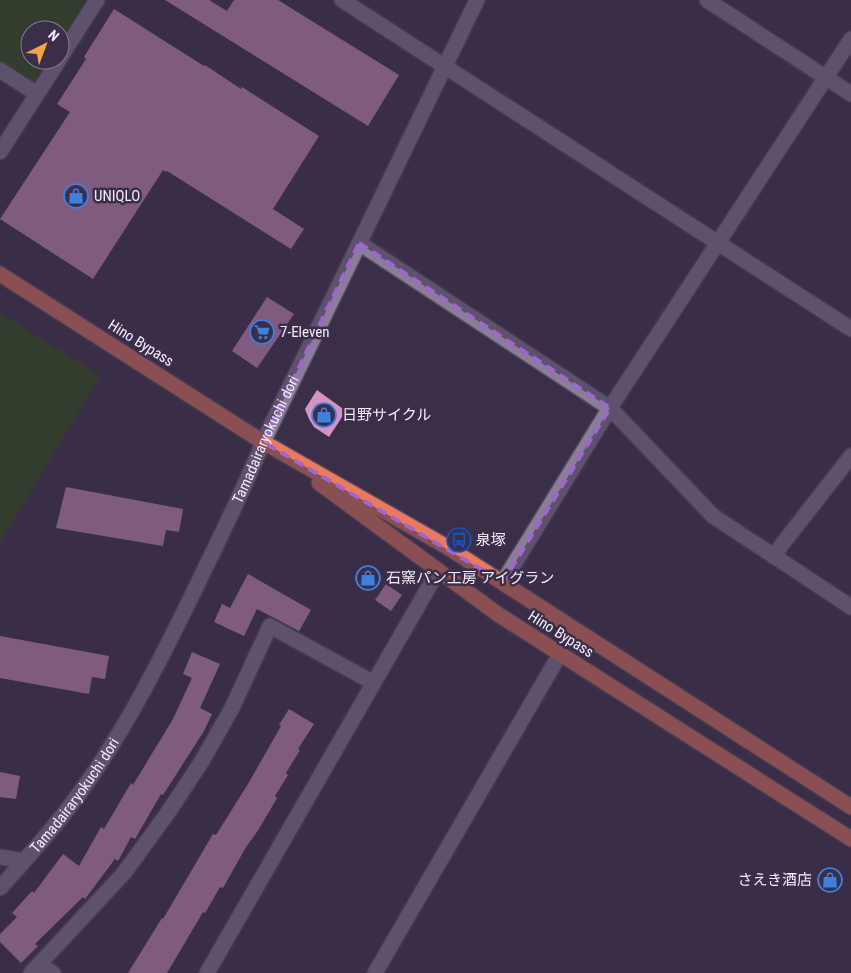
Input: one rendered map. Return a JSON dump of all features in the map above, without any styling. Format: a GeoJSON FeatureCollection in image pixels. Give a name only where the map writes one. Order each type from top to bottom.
{"type":"FeatureCollection","features":[{"type":"Feature","properties":{"kind":"highway","name":"Hino Bypass"},"geometry":{"type":"LineString","coordinates":[[0,274],[264,442],[447,547],[503,582],[851,807]]}},
{"type":"Feature","properties":{"kind":"highway","name":"Hino Bypass"},"geometry":{"type":"LineString","coordinates":[[264,442],[499,615],[851,839]]}},
{"type":"Feature","properties":{"kind":"street"},"geometry":{"type":"LineString","coordinates":[[70,42],[97,0]]}},
{"type":"Feature","properties":{"kind":"street"},"geometry":{"type":"LineString","coordinates":[[342,0],[851,329]]}},
{"type":"Feature","properties":{"kind":"street","name":"Tamadairaryokuchi dori"},"geometry":{"type":"LineString","coordinates":[[0,888],[76,799],[129,718],[171,638],[250,476],[264,442],[358,243],[477,0]]}},
{"type":"Feature","properties":{"kind":"street"},"geometry":{"type":"LineString","coordinates":[[707,0],[851,94]]}},
{"type":"Feature","properties":{"kind":"street"},"geometry":{"type":"LineString","coordinates":[[503,582],[610,408],[851,39]]}},
{"type":"Feature","properties":{"kind":"street"},"geometry":{"type":"LineString","coordinates":[[0,70],[37,94]]}},
{"type":"Feature","properties":{"kind":"street"},"geometry":{"type":"LineString","coordinates":[[0,152],[52,70]]}},
{"type":"Feature","properties":{"kind":"street"},"geometry":{"type":"LineString","coordinates":[[358,243],[610,408],[713,516],[851,606]]}},
{"type":"Feature","properties":{"kind":"street"},"geometry":{"type":"LineString","coordinates":[[773,556],[851,456]]}},
{"type":"Feature","properties":{"kind":"street"},"geometry":{"type":"LineString","coordinates":[[207,973],[438,570]]}},
{"type":"Feature","properties":{"kind":"street"},"geometry":{"type":"LineString","coordinates":[[35,969],[124,873],[167,814],[202,761],[232,708],[270,626],[374,683]]}},
{"type":"Feature","properties":{"kind":"street"},"geometry":{"type":"LineString","coordinates":[[375,973],[560,654]]}},
{"type":"Feature","properties":{"kind":"street"},"geometry":{"type":"LineString","coordinates":[[0,857],[24,861]]}},
{"type":"Feature","properties":{"kind":"street"},"geometry":{"type":"LineString","coordinates":[[35,969],[53,973]]}},
{"type":"Feature","properties":{"kind":"highlighted area"},"geometry":{"type":"Polygon","coordinates":[[[359,243],[610,408],[503,582],[263,442],[359,243]]]}},
{"type":"Feature","properties":{"kind":"green space"},"geometry":{"type":"Polygon","coordinates":[[[0,0],[83,0],[93,6],[70,42],[70,20],[20,20],[20,70],[53,70],[37,94],[0,70],[0,0]]]}},
{"type":"Feature","properties":{"kind":"green space"},"geometry":{"type":"Polygon","coordinates":[[[0,313],[100,376],[0,543],[0,313]]]}},
{"type":"Feature","properties":{"kind":"building"},"geometry":{"type":"Polygon","coordinates":[[[165,0],[209,0],[227,11],[234,0],[278,0],[399,75],[368,126],[165,0]]]}},
{"type":"Feature","properties":{"kind":"building"},"geometry":{"type":"Polygon","coordinates":[[[114,9],[319,136],[273,209],[304,229],[291,249],[163,170],[93,279],[0,219],[70,112],[57,104],[86,59],[84,57],[114,9]]]}},
{"type":"Feature","properties":{"kind":"building","name":"7-Eleven"},"geometry":{"type":"Polygon","coordinates":[[[267,297],[294,314],[257,368],[232,351],[267,297]]]}},
{"type":"Feature","properties":{"kind":"building"},"geometry":{"type":"Polygon","coordinates":[[[317,390],[346,411],[329,437],[314,427],[305,409],[317,390]]]}},
{"type":"Feature","properties":{"kind":"building"},"geometry":{"type":"Polygon","coordinates":[[[66,487],[183,509],[179,532],[166,530],[163,546],[56,528],[66,487]]]}},
{"type":"Feature","properties":{"kind":"building"},"geometry":{"type":"Polygon","coordinates":[[[248,574],[311,610],[299,631],[257,609],[244,636],[214,622],[222,604],[230,608],[248,574]]]}},
{"type":"Feature","properties":{"kind":"building"},"geometry":{"type":"Polygon","coordinates":[[[386,584],[402,595],[391,611],[375,600],[386,584]]]}},
{"type":"Feature","properties":{"kind":"building"},"geometry":{"type":"Polygon","coordinates":[[[0,636],[109,656],[105,679],[92,677],[89,694],[0,678],[0,636]]]}},
{"type":"Feature","properties":{"kind":"building"},"geometry":{"type":"Polygon","coordinates":[[[192,652],[220,664],[200,708],[212,714],[204,731],[163,795],[161,794],[135,839],[131,837],[118,861],[115,859],[85,899],[83,897],[35,944],[38,946],[21,963],[0,942],[0,934],[17,917],[12,913],[32,891],[34,893],[63,854],[79,866],[101,827],[104,829],[131,783],[133,785],[173,719],[192,678],[183,674],[192,652]]]}},
{"type":"Feature","properties":{"kind":"building"},"geometry":{"type":"Polygon","coordinates":[[[289,709],[314,724],[298,749],[300,750],[286,773],[288,775],[275,796],[277,798],[259,829],[246,847],[223,888],[220,887],[205,913],[203,912],[167,973],[128,973],[163,919],[213,834],[216,835],[248,784],[289,709]]]}},
{"type":"Feature","properties":{"kind":"building"},"geometry":{"type":"Polygon","coordinates":[[[0,772],[20,776],[16,799],[0,797],[0,772]]]}},
{"type":"Feature","properties":{"kind":"place","name":"UNIQLO"},"geometry":{"type":"Point","coordinates":[76,196]}},
{"type":"Feature","properties":{"kind":"place","name":"7-Eleven"},"geometry":{"type":"Point","coordinates":[262,332]}},
{"type":"Feature","properties":{"kind":"place","name":"日野サイクル"},"geometry":{"type":"Point","coordinates":[324,415]}},
{"type":"Feature","properties":{"kind":"place","name":"泉塚"},"geometry":{"type":"Point","coordinates":[459,540]}},
{"type":"Feature","properties":{"kind":"place","name":"石窯パン工房 アイグラン"},"geometry":{"type":"Point","coordinates":[368,578]}},
{"type":"Feature","properties":{"kind":"place","name":"さえき酒店"},"geometry":{"type":"Point","coordinates":[830,880]}}]}
